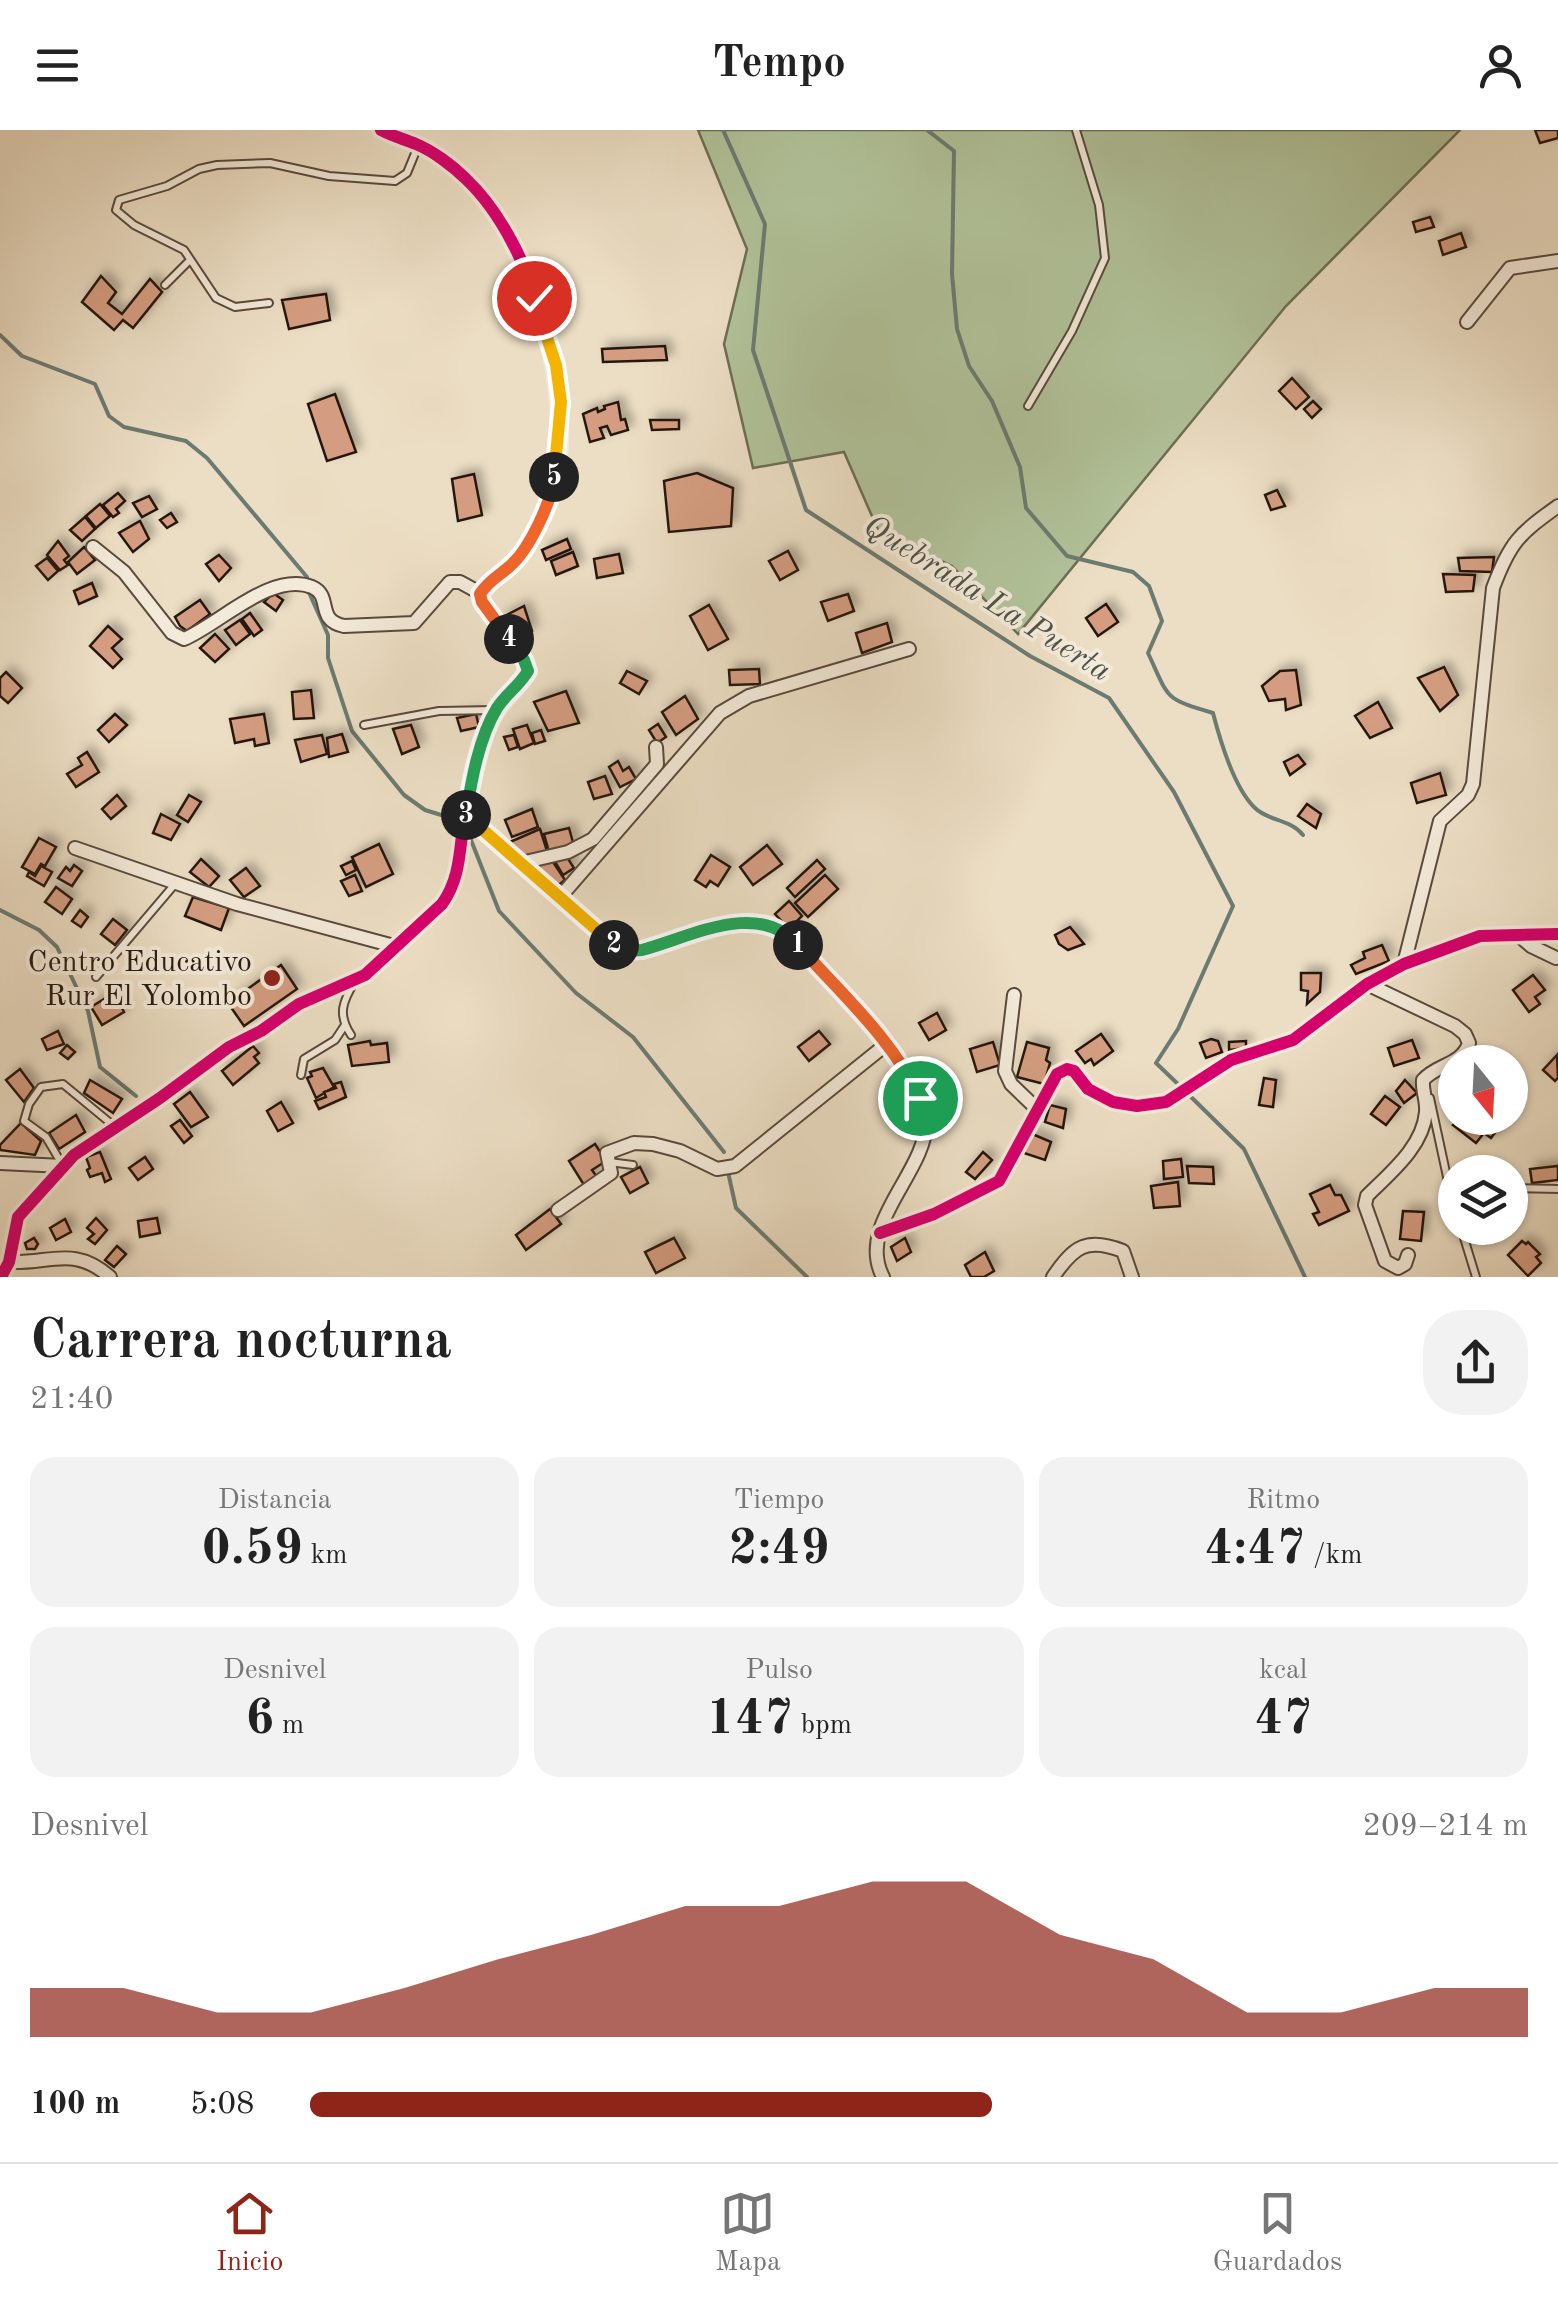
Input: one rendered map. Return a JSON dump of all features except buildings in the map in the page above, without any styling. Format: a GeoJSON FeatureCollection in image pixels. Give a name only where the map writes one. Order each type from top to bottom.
{"type":"FeatureCollection","features":[{"type":"Feature","properties":{"kind":"street"},"geometry":{"type":"LineString","coordinates":[[381,130],[418,144],[466,178],[518,252],[556,365],[561,402],[553,490],[524,548],[511,566],[491,578],[480,594]]}},
{"type":"Feature","properties":{"kind":"street"},"geometry":{"type":"LineString","coordinates":[[1467,322],[1510,268],[1558,260]]}},
{"type":"Feature","properties":{"kind":"street"},"geometry":{"type":"LineString","coordinates":[[1404,964],[1440,821],[1468,795],[1473,784],[1492,588],[1519,534],[1558,506]]}},
{"type":"Feature","properties":{"kind":"street"},"geometry":{"type":"LineString","coordinates":[[1,1277],[9,1262],[18,1217],[63,1166],[228,1047],[299,1004],[356,980],[382,962],[394,946],[442,904],[459,870],[466,814],[487,730],[496,710],[520,686],[528,671],[480,594],[460,582],[450,582],[414,623],[344,626],[327,617],[322,594],[314,588],[288,583],[272,587],[184,639],[172,633],[124,572],[93,547]]}},
{"type":"Feature","properties":{"kind":"street"},"geometry":{"type":"LineString","coordinates":[[561,896],[720,712],[750,696],[909,649]]}},
{"type":"Feature","properties":{"kind":"street"},"geometry":{"type":"LineString","coordinates":[[521,863],[568,852],[593,839],[646,779],[656,764],[656,747]]}},
{"type":"Feature","properties":{"kind":"street"},"geometry":{"type":"LineString","coordinates":[[466,814],[615,945],[629,951],[741,921],[771,923],[786,931],[888,1043],[908,1072],[926,1121],[921,1144],[875,1250],[883,1277]]}},
{"type":"Feature","properties":{"kind":"street"},"geometry":{"type":"LineString","coordinates":[[75,848],[237,904],[394,946]]}},
{"type":"Feature","properties":{"kind":"street"},"geometry":{"type":"LineString","coordinates":[[1518,934],[1531,946],[1556,958]]}},
{"type":"Feature","properties":{"kind":"street"},"geometry":{"type":"LineString","coordinates":[[880,1234],[934,1214],[999,1181],[1037,1109],[1058,1074],[1066,1068],[1074,1071],[1088,1089],[1113,1102],[1137,1106],[1166,1102],[1231,1060],[1294,1040],[1368,984],[1404,964],[1480,936],[1558,934]]}},
{"type":"Feature","properties":{"kind":"street"},"geometry":{"type":"LineString","coordinates":[[1368,984],[1465,1034],[1469,1043],[1466,1052],[1423,1080],[1426,1110],[1421,1133],[1406,1156],[1366,1196],[1365,1205],[1384,1261],[1398,1268],[1405,1264],[1408,1255]]}},
{"type":"Feature","properties":{"kind":"street"},"geometry":{"type":"LineString","coordinates":[[1014,996],[1005,1071],[1011,1084],[1037,1109]]}},
{"type":"Feature","properties":{"kind":"street"},"geometry":{"type":"LineString","coordinates":[[558,1210],[611,1173],[607,1153],[616,1148],[653,1144],[680,1151],[717,1169],[735,1166],[888,1043]]}},
{"type":"Feature","properties":{"kind":"street"},"geometry":{"type":"LineString","coordinates":[[0,1163],[63,1166]]}},
{"type":"Feature","properties":{"kind":"street"},"geometry":{"type":"LineString","coordinates":[[1053,1277],[1065,1259],[1083,1245],[1104,1244],[1123,1251],[1132,1277]]}},
{"type":"Feature","properties":{"kind":"street"},"geometry":{"type":"LineString","coordinates":[[9,1262],[57,1257],[85,1259],[110,1277]]}},
{"type":"Feature","properties":{"kind":"lane"},"geometry":{"type":"LineString","coordinates":[[1028,406],[1072,331],[1105,258],[1099,205],[1076,130]]}},
{"type":"Feature","properties":{"kind":"lane"},"geometry":{"type":"LineString","coordinates":[[269,303],[234,307],[216,298],[184,250],[124,219],[116,210],[119,200],[217,165],[270,162],[329,176],[395,181],[408,173],[418,144]]}},
{"type":"Feature","properties":{"kind":"lane"},"geometry":{"type":"LineString","coordinates":[[165,285],[190,260]]}},
{"type":"Feature","properties":{"kind":"lane"},"geometry":{"type":"LineString","coordinates":[[364,726],[439,712],[496,710]]}},
{"type":"Feature","properties":{"kind":"lane"},"geometry":{"type":"LineString","coordinates":[[96,978],[176,883]]}},
{"type":"Feature","properties":{"kind":"lane"},"geometry":{"type":"LineString","coordinates":[[351,1035],[344,1025],[341,1008],[356,980]]}},
{"type":"Feature","properties":{"kind":"lane"},"geometry":{"type":"LineString","coordinates":[[301,1075],[304,1059],[335,1040],[344,1025]]}},
{"type":"Feature","properties":{"kind":"lane"},"geometry":{"type":"LineString","coordinates":[[1423,1080],[1444,1155]]}},
{"type":"Feature","properties":{"kind":"lane"},"geometry":{"type":"LineString","coordinates":[[63,1166],[46,1137],[24,1121],[28,1104],[41,1087],[63,1084],[114,1126]]}},
{"type":"Feature","properties":{"kind":"lane"},"geometry":{"type":"LineString","coordinates":[[608,1161],[633,1165]]}},
{"type":"Feature","properties":{"kind":"lane"},"geometry":{"type":"LineString","coordinates":[[1528,1188],[1558,1189]]}},
{"type":"Feature","properties":{"kind":"lane"},"geometry":{"type":"LineString","coordinates":[[1466,1245],[1476,1277]]}},
{"type":"Feature","properties":{"kind":"green space"},"geometry":{"type":"Polygon","coordinates":[[[698,130],[1460,130],[1286,306],[1018,634],[952,566],[878,530],[844,452],[753,468],[724,344],[747,249],[698,130]]]}},
{"type":"Feature","properties":{"kind":"waterway","name":"Quebrada La Puerta"},"geometry":{"type":"LineString","coordinates":[[723,130],[765,224],[753,350],[806,510],[1030,656],[1109,698],[1174,792],[1233,906],[1178,1029],[1156,1063],[1181,1087]]}},
{"type":"Feature","properties":{"kind":"waterway"},"geometry":{"type":"LineString","coordinates":[[927,130],[954,151],[952,274],[957,329],[969,366],[992,401],[1020,467],[1026,508],[1067,556],[1133,572],[1149,586],[1162,621],[1148,653],[1165,689],[1176,700],[1213,713],[1229,763],[1247,799],[1260,812],[1303,835]]}},
{"type":"Feature","properties":{"kind":"waterway"},"geometry":{"type":"LineString","coordinates":[[0,335],[22,356],[95,384],[109,416],[124,427],[186,441],[207,458],[307,577]]}},
{"type":"Feature","properties":{"kind":"waterway"},"geometry":{"type":"LineString","coordinates":[[307,588],[328,635],[328,658],[352,731],[404,795],[425,810],[454,819]]}},
{"type":"Feature","properties":{"kind":"waterway"},"geometry":{"type":"LineString","coordinates":[[469,835],[499,911],[576,993],[633,1037],[724,1152]]}},
{"type":"Feature","properties":{"kind":"waterway"},"geometry":{"type":"LineString","coordinates":[[0,910],[39,930],[57,947],[88,1011],[100,1067],[136,1096]]}},
{"type":"Feature","properties":{"kind":"waterway","name":"Quebrada La Puerta"},"geometry":{"type":"LineString","coordinates":[[1188,1094],[1244,1149],[1305,1277]]}},
{"type":"Feature","properties":{"kind":"waterway"},"geometry":{"type":"LineString","coordinates":[[728,1172],[736,1208],[807,1277]]}},
{"type":"Feature","properties":{"kind":"cycle path"},"geometry":{"type":"LineString","coordinates":[[1,1277],[9,1262],[18,1217],[74,1155],[229,1047],[261,1031],[299,1004],[365,975],[442,904],[456,872],[465,814],[487,729],[527,671],[524,659],[482,602],[480,593],[525,548],[553,490],[559,453],[559,412],[544,324],[512,242],[491,207],[442,159],[381,130]]}},
{"type":"Feature","properties":{"kind":"cycle path"},"geometry":{"type":"LineString","coordinates":[[880,1233],[934,1214],[999,1181],[1057,1074],[1067,1069],[1074,1071],[1088,1089],[1113,1102],[1137,1106],[1166,1102],[1231,1060],[1293,1040],[1367,984],[1404,964],[1480,936],[1558,934]]}},
{"type":"Feature","properties":{"kind":"place","name":"Centro Educativo Rur El Yolombo"},"geometry":{"type":"Point","coordinates":[272,978]}},
{"type":"Feature","properties":{"kind":"route"},"geometry":{"type":"LineString","coordinates":[[534,298],[556,365],[561,402],[553,490],[524,548],[511,566],[491,578],[480,594],[528,671],[520,686],[499,705],[487,730],[466,814],[615,945],[629,951],[741,921],[771,923],[786,931],[888,1043],[920,1098]]}}]}
